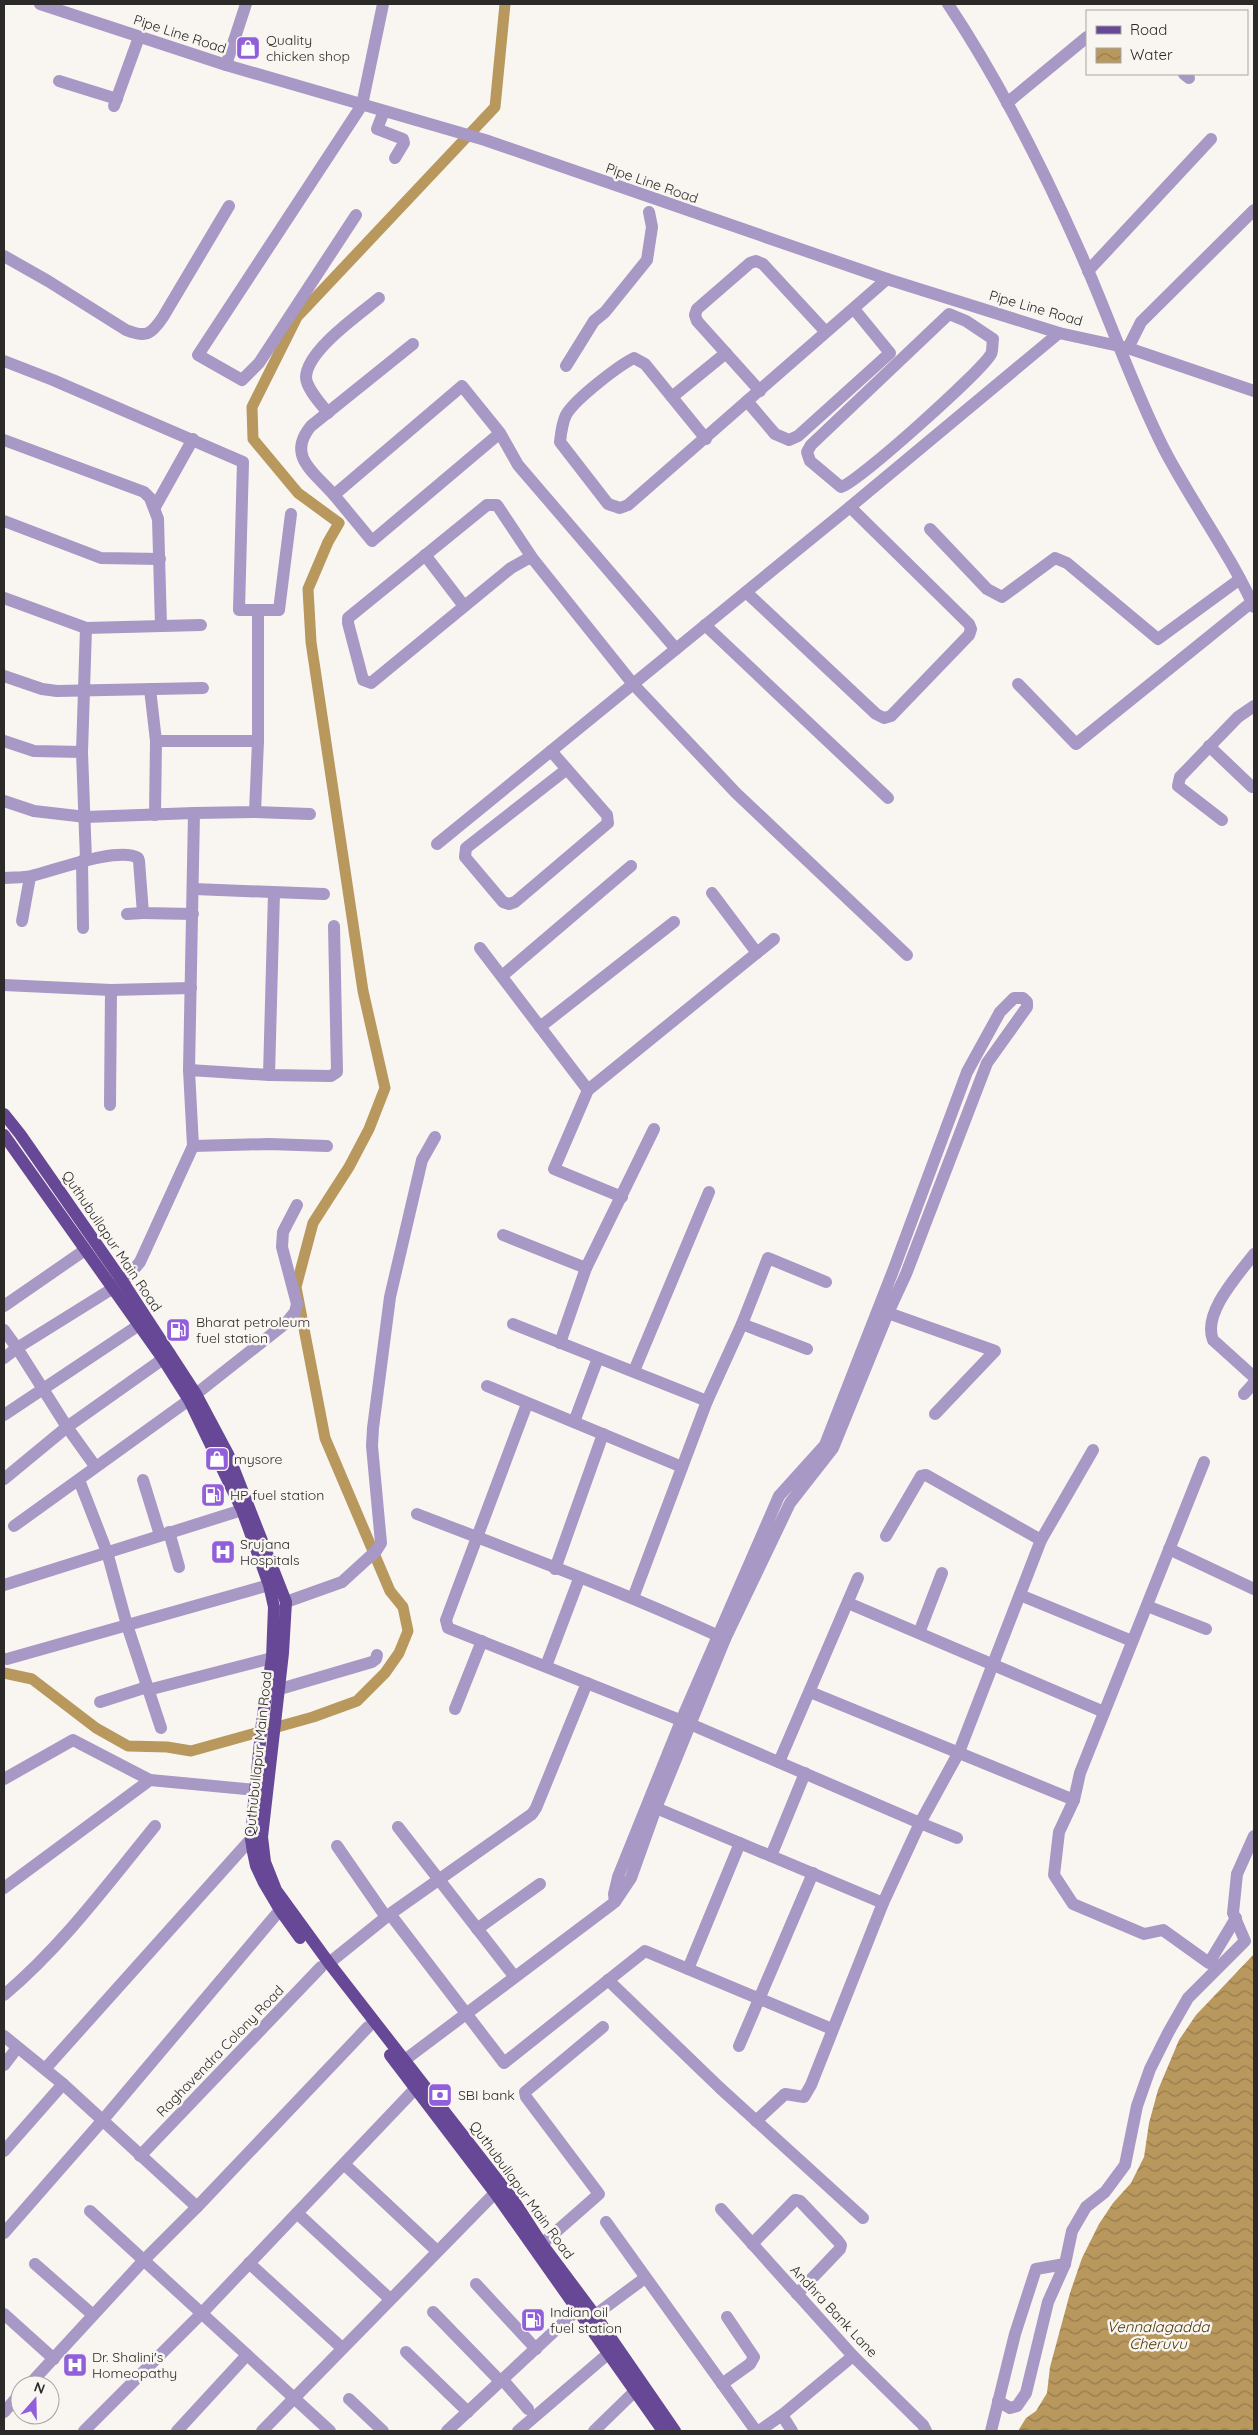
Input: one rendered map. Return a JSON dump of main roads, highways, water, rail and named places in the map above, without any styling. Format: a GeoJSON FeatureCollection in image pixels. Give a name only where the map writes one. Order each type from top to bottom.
{"type":"FeatureCollection","features":[{"type":"Feature","properties":{"kind":"main road","name":"Quthubullapur Main Road"},"geometry":{"type":"LineString","coordinates":[[4,1114],[20,1134],[228,1454],[286,1602],[275,1694],[262,1722],[259,1755],[267,1767]]}},
{"type":"Feature","properties":{"kind":"main road","name":"Quthubullapur Main Road"},"geometry":{"type":"LineString","coordinates":[[4,1135],[85,1250],[118,1286],[139,1325],[166,1356]]}},
{"type":"Feature","properties":{"kind":"main road","name":"Quthubullapur Main Road"},"geometry":{"type":"LineString","coordinates":[[192,1397],[242,1510],[269,1584],[274,1606],[272,1658],[276,1720],[267,1767],[262,1836],[265,1862],[276,1890],[368,2027],[401,2062],[415,2089],[495,2193],[663,2431]]}},
{"type":"Feature","properties":{"kind":"main road","name":"Quthubullapur Main Road"},"geometry":{"type":"LineString","coordinates":[[267,1767],[257,1790],[251,1839],[256,1866],[280,1910],[514,2201],[542,2244],[595,2315],[675,2431]]}},
{"type":"Feature","properties":{"kind":"water","name":"Vennalagadda Cheruvu"},"geometry":{"type":"Polygon","coordinates":[[[1254,1954],[1254,2431],[1018,2431],[1026,2418],[1036,2411],[1047,2393],[1050,2367],[1070,2293],[1082,2258],[1099,2224],[1113,2203],[1131,2183],[1144,2157],[1149,2123],[1158,2090],[1179,2040],[1196,2015],[1254,1954]]]}},
{"type":"Feature","properties":{"kind":"waterway"},"geometry":{"type":"LineString","coordinates":[[4,1673],[32,1679],[96,1728],[128,1746],[167,1747],[191,1751],[313,1717],[357,1701],[385,1673],[399,1653],[408,1631],[403,1607],[390,1591],[325,1438],[296,1287],[313,1223],[349,1167],[369,1129],[385,1088],[363,991],[311,642],[308,589],[328,542],[339,523],[298,493],[253,439],[252,407],[297,317],[495,107],[505,4]]}},
{"type":"Feature","properties":{"kind":"place","name":"Quality chicken shop"},"geometry":{"type":"Point","coordinates":[248,48]}},
{"type":"Feature","properties":{"kind":"place","name":"Bharat petroleum fuel station"},"geometry":{"type":"Point","coordinates":[178,1330]}},
{"type":"Feature","properties":{"kind":"place","name":"mysore"},"geometry":{"type":"Point","coordinates":[217,1459]}},
{"type":"Feature","properties":{"kind":"place","name":"HP fuel station"},"geometry":{"type":"Point","coordinates":[213,1495]}},
{"type":"Feature","properties":{"kind":"place","name":"Srujana Hospitals"},"geometry":{"type":"Point","coordinates":[223,1552]}},
{"type":"Feature","properties":{"kind":"place","name":"SBI bank"},"geometry":{"type":"Point","coordinates":[440,2095]}},
{"type":"Feature","properties":{"kind":"place","name":"Indian oil fuel station"},"geometry":{"type":"Point","coordinates":[533,2320]}},
{"type":"Feature","properties":{"kind":"place","name":"Dr. Shalini's Homeopathy"},"geometry":{"type":"Point","coordinates":[75,2365]}}]}
